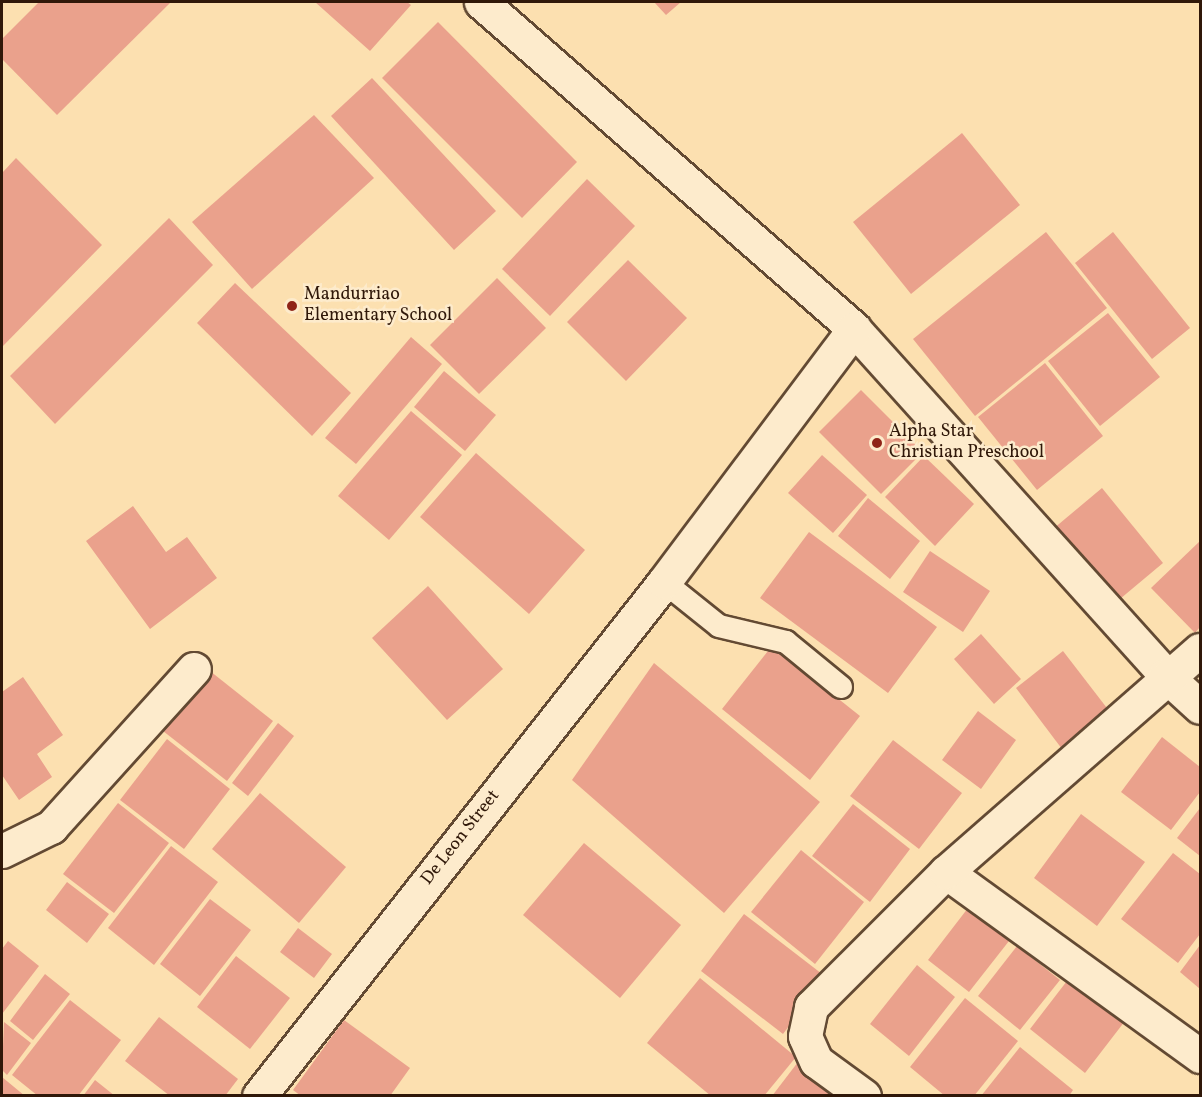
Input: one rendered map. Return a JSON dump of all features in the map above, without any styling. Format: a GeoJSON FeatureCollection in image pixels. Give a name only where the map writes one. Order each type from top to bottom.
{"type":"FeatureCollection","features":[{"type":"Feature","properties":{"kind":"street"},"geometry":{"type":"LineString","coordinates":[[481,2],[854,328],[1165,675],[1200,707]]}},
{"type":"Feature","properties":{"kind":"street","name":"De Leon Street"},"geometry":{"type":"LineString","coordinates":[[259,1095],[664,582],[854,328]]}},
{"type":"Feature","properties":{"kind":"street"},"geometry":{"type":"LineString","coordinates":[[864,1095],[816,1061],[805,1036],[811,1007],[946,872],[1165,675],[1200,650]]}},
{"type":"Feature","properties":{"kind":"street"},"geometry":{"type":"LineString","coordinates":[[2,851],[51,827],[194,669]]}},
{"type":"Feature","properties":{"kind":"street"},"geometry":{"type":"LineString","coordinates":[[946,872],[1200,1056]]}},
{"type":"Feature","properties":{"kind":"lane"},"geometry":{"type":"LineString","coordinates":[[664,582],[719,626],[786,642],[841,687]]}},
{"type":"Feature","properties":{"kind":"building"},"geometry":{"type":"Polygon","coordinates":[[[39,2],[171,2],[57,115],[2,59],[2,39],[39,2]]]}},
{"type":"Feature","properties":{"kind":"building"},"geometry":{"type":"Polygon","coordinates":[[[315,2],[407,2],[411,5],[370,51],[315,2]]]}},
{"type":"Feature","properties":{"kind":"building"},"geometry":{"type":"Polygon","coordinates":[[[654,2],[681,2],[666,15],[654,2]]]}},
{"type":"Feature","properties":{"kind":"building"},"geometry":{"type":"Polygon","coordinates":[[[438,22],[577,162],[522,218],[382,78],[438,22]]]}},
{"type":"Feature","properties":{"kind":"building"},"geometry":{"type":"Polygon","coordinates":[[[372,78],[496,211],[454,250],[331,116],[372,78]]]}},
{"type":"Feature","properties":{"kind":"building"},"geometry":{"type":"Polygon","coordinates":[[[314,115],[374,178],[252,289],[192,222],[314,115]]]}},
{"type":"Feature","properties":{"kind":"building"},"geometry":{"type":"Polygon","coordinates":[[[962,133],[1020,205],[911,294],[853,222],[962,133]]]}},
{"type":"Feature","properties":{"kind":"building"},"geometry":{"type":"Polygon","coordinates":[[[16,158],[102,245],[2,347],[2,173],[16,158]]]}},
{"type":"Feature","properties":{"kind":"building"},"geometry":{"type":"Polygon","coordinates":[[[587,179],[635,226],[550,316],[502,269],[587,179]]]}},
{"type":"Feature","properties":{"kind":"building"},"geometry":{"type":"Polygon","coordinates":[[[169,218],[213,265],[55,424],[10,376],[169,218]]]}},
{"type":"Feature","properties":{"kind":"building"},"geometry":{"type":"Polygon","coordinates":[[[1046,232],[1107,308],[975,416],[913,339],[1046,232]]]}},
{"type":"Feature","properties":{"kind":"building"},"geometry":{"type":"Polygon","coordinates":[[[1113,232],[1190,328],[1152,359],[1075,263],[1113,232]]]}},
{"type":"Feature","properties":{"kind":"building"},"geometry":{"type":"Polygon","coordinates":[[[628,260],[687,318],[626,381],[567,322],[628,260]]]}},
{"type":"Feature","properties":{"kind":"building"},"geometry":{"type":"Polygon","coordinates":[[[497,278],[546,328],[479,394],[430,345],[497,278]]]}},
{"type":"Feature","properties":{"kind":"building"},"geometry":{"type":"Polygon","coordinates":[[[235,283],[351,393],[312,436],[197,323],[235,283]]]}},
{"type":"Feature","properties":{"kind":"building"},"geometry":{"type":"Polygon","coordinates":[[[1108,313],[1160,377],[1100,426],[1048,361],[1108,313]]]}},
{"type":"Feature","properties":{"kind":"building"},"geometry":{"type":"Polygon","coordinates":[[[411,337],[442,364],[356,464],[325,438],[411,337]]]}},
{"type":"Feature","properties":{"kind":"building"},"geometry":{"type":"Polygon","coordinates":[[[1045,363],[1103,436],[1037,490],[978,417],[1045,363]]]}},
{"type":"Feature","properties":{"kind":"building"},"geometry":{"type":"Polygon","coordinates":[[[444,371],[496,415],[465,451],[414,407],[444,371]]]}},
{"type":"Feature","properties":{"kind":"building"},"geometry":{"type":"Polygon","coordinates":[[[861,390],[923,452],[881,494],[819,432],[861,390]]]}},
{"type":"Feature","properties":{"kind":"building"},"geometry":{"type":"Polygon","coordinates":[[[411,411],[462,455],[389,540],[338,496],[411,411]]]}},
{"type":"Feature","properties":{"kind":"building"},"geometry":{"type":"Polygon","coordinates":[[[476,453],[585,550],[529,614],[420,517],[476,453]]]}},
{"type":"Feature","properties":{"kind":"building"},"geometry":{"type":"Polygon","coordinates":[[[822,455],[867,495],[833,533],[788,493],[822,455]]]}},
{"type":"Feature","properties":{"kind":"building"},"geometry":{"type":"Polygon","coordinates":[[[924,456],[974,504],[935,546],[885,497],[924,456]]]}},
{"type":"Feature","properties":{"kind":"building"},"geometry":{"type":"Polygon","coordinates":[[[1102,488],[1163,563],[1114,604],[1053,529],[1102,488]]]}},
{"type":"Feature","properties":{"kind":"building"},"geometry":{"type":"Polygon","coordinates":[[[868,498],[920,541],[890,579],[838,536],[868,498]]]}},
{"type":"Feature","properties":{"kind":"building"},"geometry":{"type":"Polygon","coordinates":[[[133,506],[166,552],[187,537],[217,578],[150,629],[86,541],[133,506]]]}},
{"type":"Feature","properties":{"kind":"building"},"geometry":{"type":"Polygon","coordinates":[[[809,532],[937,627],[888,693],[760,598],[809,532]]]}},
{"type":"Feature","properties":{"kind":"building"},"geometry":{"type":"Polygon","coordinates":[[[1200,541],[1200,627],[1195,633],[1151,588],[1200,541]]]}},
{"type":"Feature","properties":{"kind":"building"},"geometry":{"type":"Polygon","coordinates":[[[930,551],[990,591],[963,632],[903,592],[930,551]]]}},
{"type":"Feature","properties":{"kind":"building"},"geometry":{"type":"Polygon","coordinates":[[[428,586],[503,669],[447,720],[372,638],[428,586]]]}},
{"type":"Feature","properties":{"kind":"building"},"geometry":{"type":"Polygon","coordinates":[[[981,634],[1021,679],[994,704],[954,659],[981,634]]]}},
{"type":"Feature","properties":{"kind":"building"},"geometry":{"type":"Polygon","coordinates":[[[772,646],[860,716],[810,780],[722,709],[772,646]]]}},
{"type":"Feature","properties":{"kind":"building"},"geometry":{"type":"Polygon","coordinates":[[[1063,651],[1110,712],[1062,749],[1016,688],[1063,651]]]}},
{"type":"Feature","properties":{"kind":"building"},"geometry":{"type":"Polygon","coordinates":[[[654,663],[820,802],[724,913],[572,780],[654,663]]]}},
{"type":"Feature","properties":{"kind":"building"},"geometry":{"type":"Polygon","coordinates":[[[210,671],[273,721],[227,781],[163,731],[210,671]]]}},
{"type":"Feature","properties":{"kind":"building"},"geometry":{"type":"Polygon","coordinates":[[[23,677],[63,735],[37,754],[52,777],[19,800],[2,775],[2,692],[23,677]]]}},
{"type":"Feature","properties":{"kind":"building"},"geometry":{"type":"Polygon","coordinates":[[[978,711],[1016,740],[981,789],[942,760],[978,711]]]}},
{"type":"Feature","properties":{"kind":"building"},"geometry":{"type":"Polygon","coordinates":[[[278,723],[294,736],[248,796],[232,783],[278,723]]]}},
{"type":"Feature","properties":{"kind":"building"},"geometry":{"type":"Polygon","coordinates":[[[1162,737],[1200,767],[1200,792],[1171,830],[1121,792],[1162,737]]]}},
{"type":"Feature","properties":{"kind":"building"},"geometry":{"type":"Polygon","coordinates":[[[167,739],[230,789],[184,849],[120,800],[167,739]]]}},
{"type":"Feature","properties":{"kind":"building"},"geometry":{"type":"Polygon","coordinates":[[[893,740],[962,793],[919,849],[850,796],[893,740]]]}},
{"type":"Feature","properties":{"kind":"building"},"geometry":{"type":"Polygon","coordinates":[[[260,793],[346,867],[299,923],[212,849],[260,793]]]}},
{"type":"Feature","properties":{"kind":"building"},"geometry":{"type":"Polygon","coordinates":[[[118,803],[169,843],[114,913],[63,874],[118,803]]]}},
{"type":"Feature","properties":{"kind":"building"},"geometry":{"type":"Polygon","coordinates":[[[853,804],[910,849],[870,902],[812,856],[853,804]]]}},
{"type":"Feature","properties":{"kind":"building"},"geometry":{"type":"Polygon","coordinates":[[[1200,808],[1200,856],[1177,838],[1200,808]]]}},
{"type":"Feature","properties":{"kind":"building"},"geometry":{"type":"Polygon","coordinates":[[[1081,814],[1145,862],[1097,926],[1034,878],[1081,814]]]}},
{"type":"Feature","properties":{"kind":"building"},"geometry":{"type":"Polygon","coordinates":[[[584,843],[681,925],[620,998],[523,915],[584,843]]]}},
{"type":"Feature","properties":{"kind":"building"},"geometry":{"type":"Polygon","coordinates":[[[171,846],[218,882],[154,965],[108,928],[171,846]]]}},
{"type":"Feature","properties":{"kind":"building"},"geometry":{"type":"Polygon","coordinates":[[[801,850],[864,902],[815,964],[751,912],[801,850]]]}},
{"type":"Feature","properties":{"kind":"building"},"geometry":{"type":"Polygon","coordinates":[[[1173,853],[1200,874],[1200,934],[1178,963],[1121,919],[1173,853]]]}},
{"type":"Feature","properties":{"kind":"building"},"geometry":{"type":"Polygon","coordinates":[[[67,882],[109,914],[87,943],[46,910],[67,882]]]}},
{"type":"Feature","properties":{"kind":"building"},"geometry":{"type":"Polygon","coordinates":[[[210,899],[251,930],[200,996],[160,964],[210,899]]]}},
{"type":"Feature","properties":{"kind":"building"},"geometry":{"type":"Polygon","coordinates":[[[968,908],[1009,941],[969,992],[928,960],[968,908]]]}},
{"type":"Feature","properties":{"kind":"building"},"geometry":{"type":"Polygon","coordinates":[[[744,914],[826,977],[783,1034],[701,971],[744,914]]]}},
{"type":"Feature","properties":{"kind":"building"},"geometry":{"type":"Polygon","coordinates":[[[298,928],[332,954],[314,978],[280,952],[298,928]]]}},
{"type":"Feature","properties":{"kind":"building"},"geometry":{"type":"Polygon","coordinates":[[[8,941],[39,966],[2,1014],[2,949],[8,941]]]}},
{"type":"Feature","properties":{"kind":"building"},"geometry":{"type":"Polygon","coordinates":[[[1200,945],[1200,989],[1180,972],[1200,945]]]}},
{"type":"Feature","properties":{"kind":"building"},"geometry":{"type":"Polygon","coordinates":[[[1017,946],[1060,980],[1020,1030],[978,996],[1017,946]]]}},
{"type":"Feature","properties":{"kind":"building"},"geometry":{"type":"Polygon","coordinates":[[[236,956],[290,998],[250,1049],[197,1007],[236,956]]]}},
{"type":"Feature","properties":{"kind":"building"},"geometry":{"type":"Polygon","coordinates":[[[917,965],[955,997],[909,1056],[870,1024],[917,965]]]}},
{"type":"Feature","properties":{"kind":"building"},"geometry":{"type":"Polygon","coordinates":[[[45,974],[70,994],[33,1040],[10,1021],[45,974]]]}},
{"type":"Feature","properties":{"kind":"building"},"geometry":{"type":"Polygon","coordinates":[[[1070,977],[1125,1021],[1085,1073],[1030,1029],[1070,977]]]}},
{"type":"Feature","properties":{"kind":"building"},"geometry":{"type":"Polygon","coordinates":[[[700,978],[796,1057],[764,1096],[711,1096],[647,1043],[700,978]]]}},
{"type":"Feature","properties":{"kind":"building"},"geometry":{"type":"Polygon","coordinates":[[[965,998],[1018,1041],[974,1096],[945,1096],[910,1067],[965,998]]]}},
{"type":"Feature","properties":{"kind":"building"},"geometry":{"type":"Polygon","coordinates":[[[70,1000],[121,1040],[78,1096],[38,1096],[12,1075],[70,1000]]]}},
{"type":"Feature","properties":{"kind":"building"},"geometry":{"type":"Polygon","coordinates":[[[159,1017],[238,1079],[225,1096],[170,1096],[125,1061],[159,1017]]]}},
{"type":"Feature","properties":{"kind":"building"},"geometry":{"type":"Polygon","coordinates":[[[344,1020],[410,1068],[390,1096],[301,1096],[293,1090],[344,1020]]]}},
{"type":"Feature","properties":{"kind":"building"},"geometry":{"type":"Polygon","coordinates":[[[4,1022],[31,1043],[7,1075],[2,1070],[4,1022]]]}},
{"type":"Feature","properties":{"kind":"building"},"geometry":{"type":"Polygon","coordinates":[[[1020,1047],[1073,1090],[1069,1096],[981,1096],[1020,1047]]]}},
{"type":"Feature","properties":{"kind":"building"},"geometry":{"type":"Polygon","coordinates":[[[798,1062],[842,1096],[772,1096],[798,1062]]]}},
{"type":"Feature","properties":{"kind":"building"},"geometry":{"type":"Polygon","coordinates":[[[2,1077],[25,1096],[2,1096],[2,1077]]]}},
{"type":"Feature","properties":{"kind":"building"},"geometry":{"type":"Polygon","coordinates":[[[95,1080],[115,1096],[83,1096],[95,1080]]]}},
{"type":"Feature","properties":{"kind":"place","name":"Mandurriao Elementary School"},"geometry":{"type":"Point","coordinates":[292,306]}},
{"type":"Feature","properties":{"kind":"place","name":"Alpha Star Christian Preschool"},"geometry":{"type":"Point","coordinates":[877,443]}}]}
